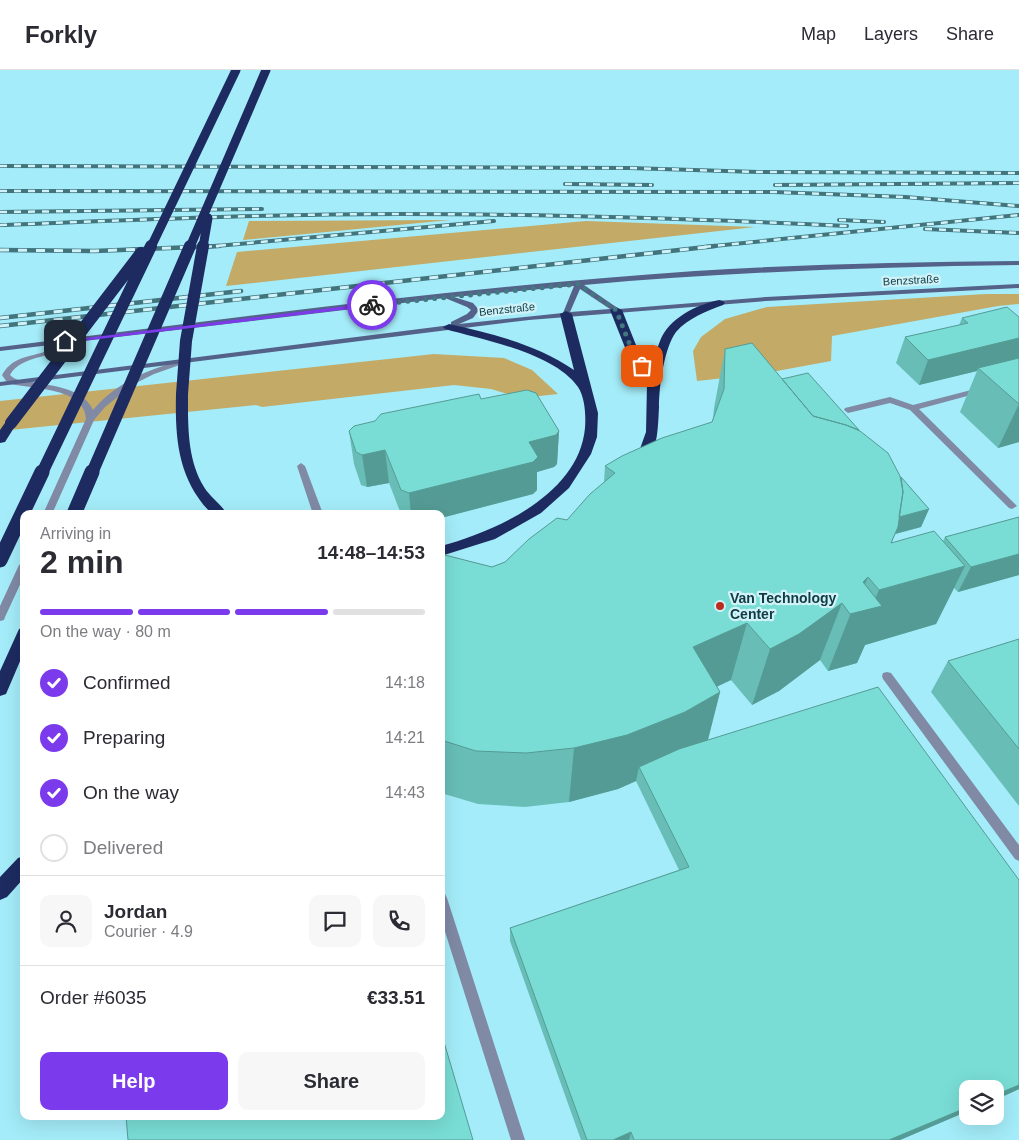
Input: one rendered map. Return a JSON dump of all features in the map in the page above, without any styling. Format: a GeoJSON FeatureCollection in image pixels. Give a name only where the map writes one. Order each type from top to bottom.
{"type":"FeatureCollection","features":[{"type":"Feature","properties":{"kind":"highway"},"geometry":{"type":"LineString","coordinates":[[24,510],[236,70]]}},
{"type":"Feature","properties":{"kind":"highway"},"geometry":{"type":"LineString","coordinates":[[76,510],[266,70]]}},
{"type":"Feature","properties":{"kind":"highway"},"geometry":{"type":"LineString","coordinates":[[212,194],[186,341],[182,431],[188,470],[200,493],[216,510]]}},
{"type":"Feature","properties":{"kind":"highway"},"geometry":{"type":"LineString","coordinates":[[0,439],[161,226]]}},
{"type":"Feature","properties":{"kind":"highway"},"geometry":{"type":"LineString","coordinates":[[639,469],[651,441],[654,419],[653,383],[663,348],[672,330],[691,315],[719,303]]}},
{"type":"Feature","properties":{"kind":"highway"},"geometry":{"type":"LineString","coordinates":[[616,310],[634,355],[653,383]]}},
{"type":"Feature","properties":{"kind":"highway"},"geometry":{"type":"LineString","coordinates":[[445,550],[486,537],[522,519],[537,509],[564,484],[584,454],[591,431],[592,419],[566,314]]}},
{"type":"Feature","properties":{"kind":"highway"},"geometry":{"type":"LineString","coordinates":[[449,327],[541,355],[572,374],[585,387]]}},
{"type":"Feature","properties":{"kind":"highway"},"geometry":{"type":"LineString","coordinates":[[0,560],[20,519]]}},
{"type":"Feature","properties":{"kind":"highway"},"geometry":{"type":"LineString","coordinates":[[0,688],[20,642]]}},
{"type":"Feature","properties":{"kind":"highway"},"geometry":{"type":"LineString","coordinates":[[0,891],[20,868]]}},
{"type":"Feature","properties":{"kind":"main road","name":"Benzstraße"},"geometry":{"type":"LineString","coordinates":[[0,349],[444,297],[578,284],[753,270],[1019,263]]}},
{"type":"Feature","properties":{"kind":"main road"},"geometry":{"type":"LineString","coordinates":[[566,314],[578,284],[616,310]]}},
{"type":"Feature","properties":{"kind":"main road","name":"Benzstraße"},"geometry":{"type":"LineString","coordinates":[[0,384],[566,314],[719,303],[1019,286]]}},
{"type":"Feature","properties":{"kind":"main road"},"geometry":{"type":"LineString","coordinates":[[444,297],[470,305],[475,310],[470,316],[449,327]]}},
{"type":"Feature","properties":{"kind":"street"},"geometry":{"type":"LineString","coordinates":[[81,339],[53,352],[16,363],[6,375],[9,380],[14,382],[54,389],[70,394],[81,400],[88,408],[90,419]]}},
{"type":"Feature","properties":{"kind":"street"},"geometry":{"type":"LineString","coordinates":[[49,510],[90,419],[112,396],[131,382],[151,372],[193,359]]}},
{"type":"Feature","properties":{"kind":"street"},"geometry":{"type":"LineString","coordinates":[[913,408],[990,388]]}},
{"type":"Feature","properties":{"kind":"street"},"geometry":{"type":"LineString","coordinates":[[848,410],[890,400],[913,408],[1012,506]]}},
{"type":"Feature","properties":{"kind":"street"},"geometry":{"type":"LineString","coordinates":[[301,466],[317,510]]}},
{"type":"Feature","properties":{"kind":"street"},"geometry":{"type":"LineString","coordinates":[[0,616],[20,573]]}},
{"type":"Feature","properties":{"kind":"street"},"geometry":{"type":"LineString","coordinates":[[887,676],[1019,855]]}},
{"type":"Feature","properties":{"kind":"street"},"geometry":{"type":"LineString","coordinates":[[445,911],[518,1140]]}},
{"type":"Feature","properties":{"kind":"shaded area"},"geometry":{"type":"Polygon","coordinates":[[[450,220],[243,240],[249,221],[450,220]]]}},
{"type":"Feature","properties":{"kind":"shaded area"},"geometry":{"type":"Polygon","coordinates":[[[586,221],[755,227],[226,286],[237,252],[586,221]]]}},
{"type":"Feature","properties":{"kind":"shaded area"},"geometry":{"type":"Polygon","coordinates":[[[986,294],[1019,294],[1019,304],[998,306],[832,336],[831,361],[761,374],[697,381],[693,351],[701,337],[725,319],[767,307],[986,294]]]}},
{"type":"Feature","properties":{"kind":"shaded area"},"geometry":{"type":"Polygon","coordinates":[[[434,354],[504,358],[532,370],[558,394],[521,398],[491,389],[454,385],[262,407],[256,405],[0,431],[0,401],[434,354]]]}},
{"type":"Feature","properties":{"kind":"building"},"geometry":{"type":"Polygon","coordinates":[[[1007,307],[1019,317],[1019,338],[928,360],[905,337],[968,323],[962,318],[1007,307]]]}},
{"type":"Feature","properties":{"kind":"building","name":"Van Technology Center"},"geometry":{"type":"Polygon","coordinates":[[[752,343],[813,416],[860,431],[888,453],[900,476],[903,492],[898,527],[891,543],[934,531],[965,566],[879,590],[868,577],[863,582],[882,606],[850,614],[842,603],[799,634],[770,649],[747,623],[693,647],[720,692],[685,712],[627,735],[574,748],[526,753],[476,751],[445,741],[445,555],[492,567],[505,562],[529,539],[557,518],[567,520],[590,494],[615,473],[605,466],[662,438],[712,422],[724,389],[725,349],[752,343]]]}},
{"type":"Feature","properties":{"kind":"building"},"geometry":{"type":"Polygon","coordinates":[[[1019,358],[1019,404],[978,368],[1019,358]]]}},
{"type":"Feature","properties":{"kind":"building"},"geometry":{"type":"Polygon","coordinates":[[[808,373],[859,430],[813,416],[782,379],[808,373]]]}},
{"type":"Feature","properties":{"kind":"building"},"geometry":{"type":"Polygon","coordinates":[[[527,390],[536,393],[559,431],[556,435],[529,442],[538,457],[533,462],[409,493],[401,490],[385,450],[362,455],[356,452],[349,431],[354,426],[375,421],[381,414],[479,394],[481,399],[527,390]]]}},
{"type":"Feature","properties":{"kind":"building"},"geometry":{"type":"Polygon","coordinates":[[[901,477],[929,509],[899,517],[903,492],[901,477]]]}},
{"type":"Feature","properties":{"kind":"building"},"geometry":{"type":"Polygon","coordinates":[[[1019,517],[1019,554],[971,567],[945,537],[1019,517]]]}},
{"type":"Feature","properties":{"kind":"building"},"geometry":{"type":"Polygon","coordinates":[[[1019,639],[1019,749],[948,661],[1019,639]]]}},
{"type":"Feature","properties":{"kind":"building"},"geometry":{"type":"Polygon","coordinates":[[[878,687],[1019,880],[1019,1085],[1004,1091],[1004,1080],[959,1080],[959,1111],[889,1140],[634,1140],[631,1132],[613,1140],[587,1140],[510,928],[689,867],[639,767],[679,749],[878,687]]]}},
{"type":"Feature","properties":{"kind":"building"},"geometry":{"type":"Polygon","coordinates":[[[445,1046],[473,1140],[128,1140],[126,1120],[445,1120],[445,1046]]]}},
{"type":"Feature","properties":{"kind":"railway"},"geometry":{"type":"LineString","coordinates":[[0,166],[629,168],[758,172],[1019,173]]}},
{"type":"Feature","properties":{"kind":"railway"},"geometry":{"type":"LineString","coordinates":[[775,185],[1019,183]]}},
{"type":"Feature","properties":{"kind":"railway"},"geometry":{"type":"LineString","coordinates":[[565,184],[652,185]]}},
{"type":"Feature","properties":{"kind":"railway"},"geometry":{"type":"LineString","coordinates":[[0,191],[774,192],[905,197],[1019,206]]}},
{"type":"Feature","properties":{"kind":"railway"},"geometry":{"type":"LineString","coordinates":[[0,212],[262,209]]}},
{"type":"Feature","properties":{"kind":"railway"},"geometry":{"type":"LineString","coordinates":[[0,225],[250,216],[400,214],[624,217],[847,226]]}},
{"type":"Feature","properties":{"kind":"railway"},"geometry":{"type":"LineString","coordinates":[[704,247],[1019,215]]}},
{"type":"Feature","properties":{"kind":"railway"},"geometry":{"type":"LineString","coordinates":[[839,220],[884,222]]}},
{"type":"Feature","properties":{"kind":"railway"},"geometry":{"type":"LineString","coordinates":[[214,246],[494,221]]}},
{"type":"Feature","properties":{"kind":"railway"},"geometry":{"type":"LineString","coordinates":[[925,229],[1019,233]]}},
{"type":"Feature","properties":{"kind":"railway"},"geometry":{"type":"LineString","coordinates":[[0,250],[95,251],[214,246]]}},
{"type":"Feature","properties":{"kind":"railway"},"geometry":{"type":"LineString","coordinates":[[205,247],[214,246]]}},
{"type":"Feature","properties":{"kind":"railway"},"geometry":{"type":"LineString","coordinates":[[214,246],[219,246]]}},
{"type":"Feature","properties":{"kind":"railway"},"geometry":{"type":"LineString","coordinates":[[0,326],[715,246]]}},
{"type":"Feature","properties":{"kind":"railway"},"geometry":{"type":"LineString","coordinates":[[0,318],[241,291]]}},
{"type":"Feature","properties":{"kind":"way so far"},"geometry":{"type":"LineString","coordinates":[[372,305],[578,284],[616,310],[634,355],[642,366]]}},
{"type":"Feature","properties":{"kind":"place","name":"Van Technology Center"},"geometry":{"type":"Point","coordinates":[720,606]}},
{"type":"Feature","properties":{"kind":"route"},"geometry":{"type":"LineString","coordinates":[[65,341],[372,305]]}}]}
